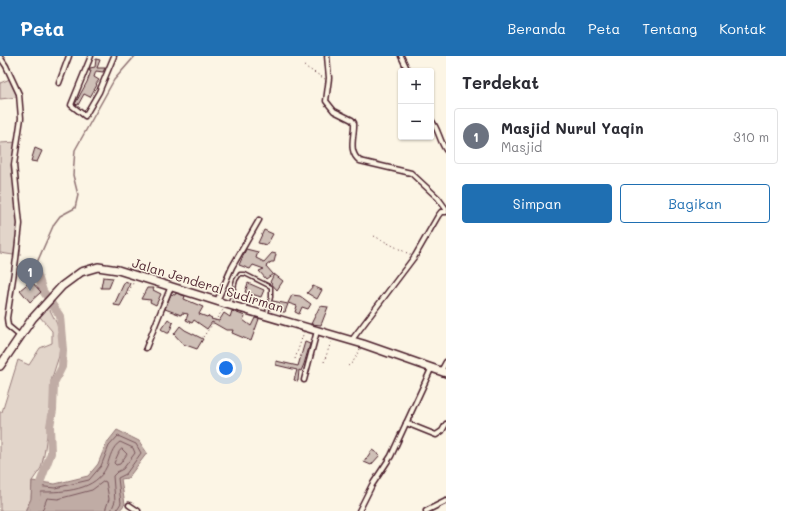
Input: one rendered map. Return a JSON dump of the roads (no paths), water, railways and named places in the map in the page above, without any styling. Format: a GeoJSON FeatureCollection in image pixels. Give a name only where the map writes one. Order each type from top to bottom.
{"type":"FeatureCollection","features":[{"type":"Feature","properties":{"kind":"highway","name":"Jalan Jenderal Sudirman"},"geometry":{"type":"LineString","coordinates":[[0,366],[20,336],[45,304],[72,277],[90,268],[108,268],[172,286],[306,328],[352,340],[432,366],[444,372]]}},
{"type":"Feature","properties":{"kind":"street"},"geometry":{"type":"LineString","coordinates":[[59,83],[69,56]]}},
{"type":"Feature","properties":{"kind":"street"},"geometry":{"type":"LineString","coordinates":[[91,56],[70,105],[84,116],[99,92],[114,56]]}},
{"type":"Feature","properties":{"kind":"street"},"geometry":{"type":"LineString","coordinates":[[327,56],[328,82],[326,101],[329,106],[354,123],[353,147],[356,158],[411,173],[438,198],[446,208]]}},
{"type":"Feature","properties":{"kind":"street"},"geometry":{"type":"LineString","coordinates":[[401,56],[407,68]]}},
{"type":"Feature","properties":{"kind":"street"},"geometry":{"type":"LineString","coordinates":[[0,57],[6,66],[19,94],[21,118],[14,165],[20,224],[7,318],[8,326],[20,336]]}},
{"type":"Feature","properties":{"kind":"street"},"geometry":{"type":"LineString","coordinates":[[434,124],[438,129],[440,140],[446,150]]}},
{"type":"Feature","properties":{"kind":"street"},"geometry":{"type":"LineString","coordinates":[[352,340],[415,256],[438,216],[441,212],[446,212]]}},
{"type":"Feature","properties":{"kind":"street"},"geometry":{"type":"LineString","coordinates":[[217,301],[232,268],[259,220]]}},
{"type":"Feature","properties":{"kind":"street"},"geometry":{"type":"LineString","coordinates":[[146,348],[172,286]]}},
{"type":"Feature","properties":{"kind":"street"},"geometry":{"type":"LineString","coordinates":[[304,380],[318,331]]}},
{"type":"Feature","properties":{"kind":"street"},"geometry":{"type":"LineString","coordinates":[[444,372],[446,362]]}},
{"type":"Feature","properties":{"kind":"street"},"geometry":{"type":"LineString","coordinates":[[358,511],[372,485],[391,456],[432,366]]}},
{"type":"Feature","properties":{"kind":"street"},"geometry":{"type":"LineString","coordinates":[[406,423],[436,435],[442,431],[446,424]]}},
{"type":"Feature","properties":{"kind":"street"},"geometry":{"type":"LineString","coordinates":[[426,511],[446,501]]}},
{"type":"Feature","properties":{"kind":"street"},"geometry":{"type":"LineString","coordinates":[[129,505],[138,511]]}},
{"type":"Feature","properties":{"kind":"lane"},"geometry":{"type":"LineString","coordinates":[[228,304],[236,280],[240,274],[245,274],[270,286],[271,297],[266,315]]}},
{"type":"Feature","properties":{"kind":"water"},"geometry":{"type":"Polygon","coordinates":[[[117,430],[139,441],[147,453],[128,478],[121,479],[125,504],[119,511],[25,511],[31,499],[32,481],[55,484],[88,476],[98,464],[106,444],[117,430]]]}},
{"type":"Feature","properties":{"kind":"waterway"},"geometry":{"type":"LineString","coordinates":[[35,267],[54,224],[60,216],[75,208],[78,195],[73,175],[75,150],[114,80],[135,56]]}},
{"type":"Feature","properties":{"kind":"waterway"},"geometry":{"type":"LineString","coordinates":[[34,511],[37,491],[51,453],[50,426],[53,410],[54,383],[62,367],[63,350],[60,316],[43,291],[35,267]]}},
{"type":"Feature","properties":{"kind":"place","name":"Masjid Nurul Yaqin"},"geometry":{"type":"Point","coordinates":[30,291]}}]}
